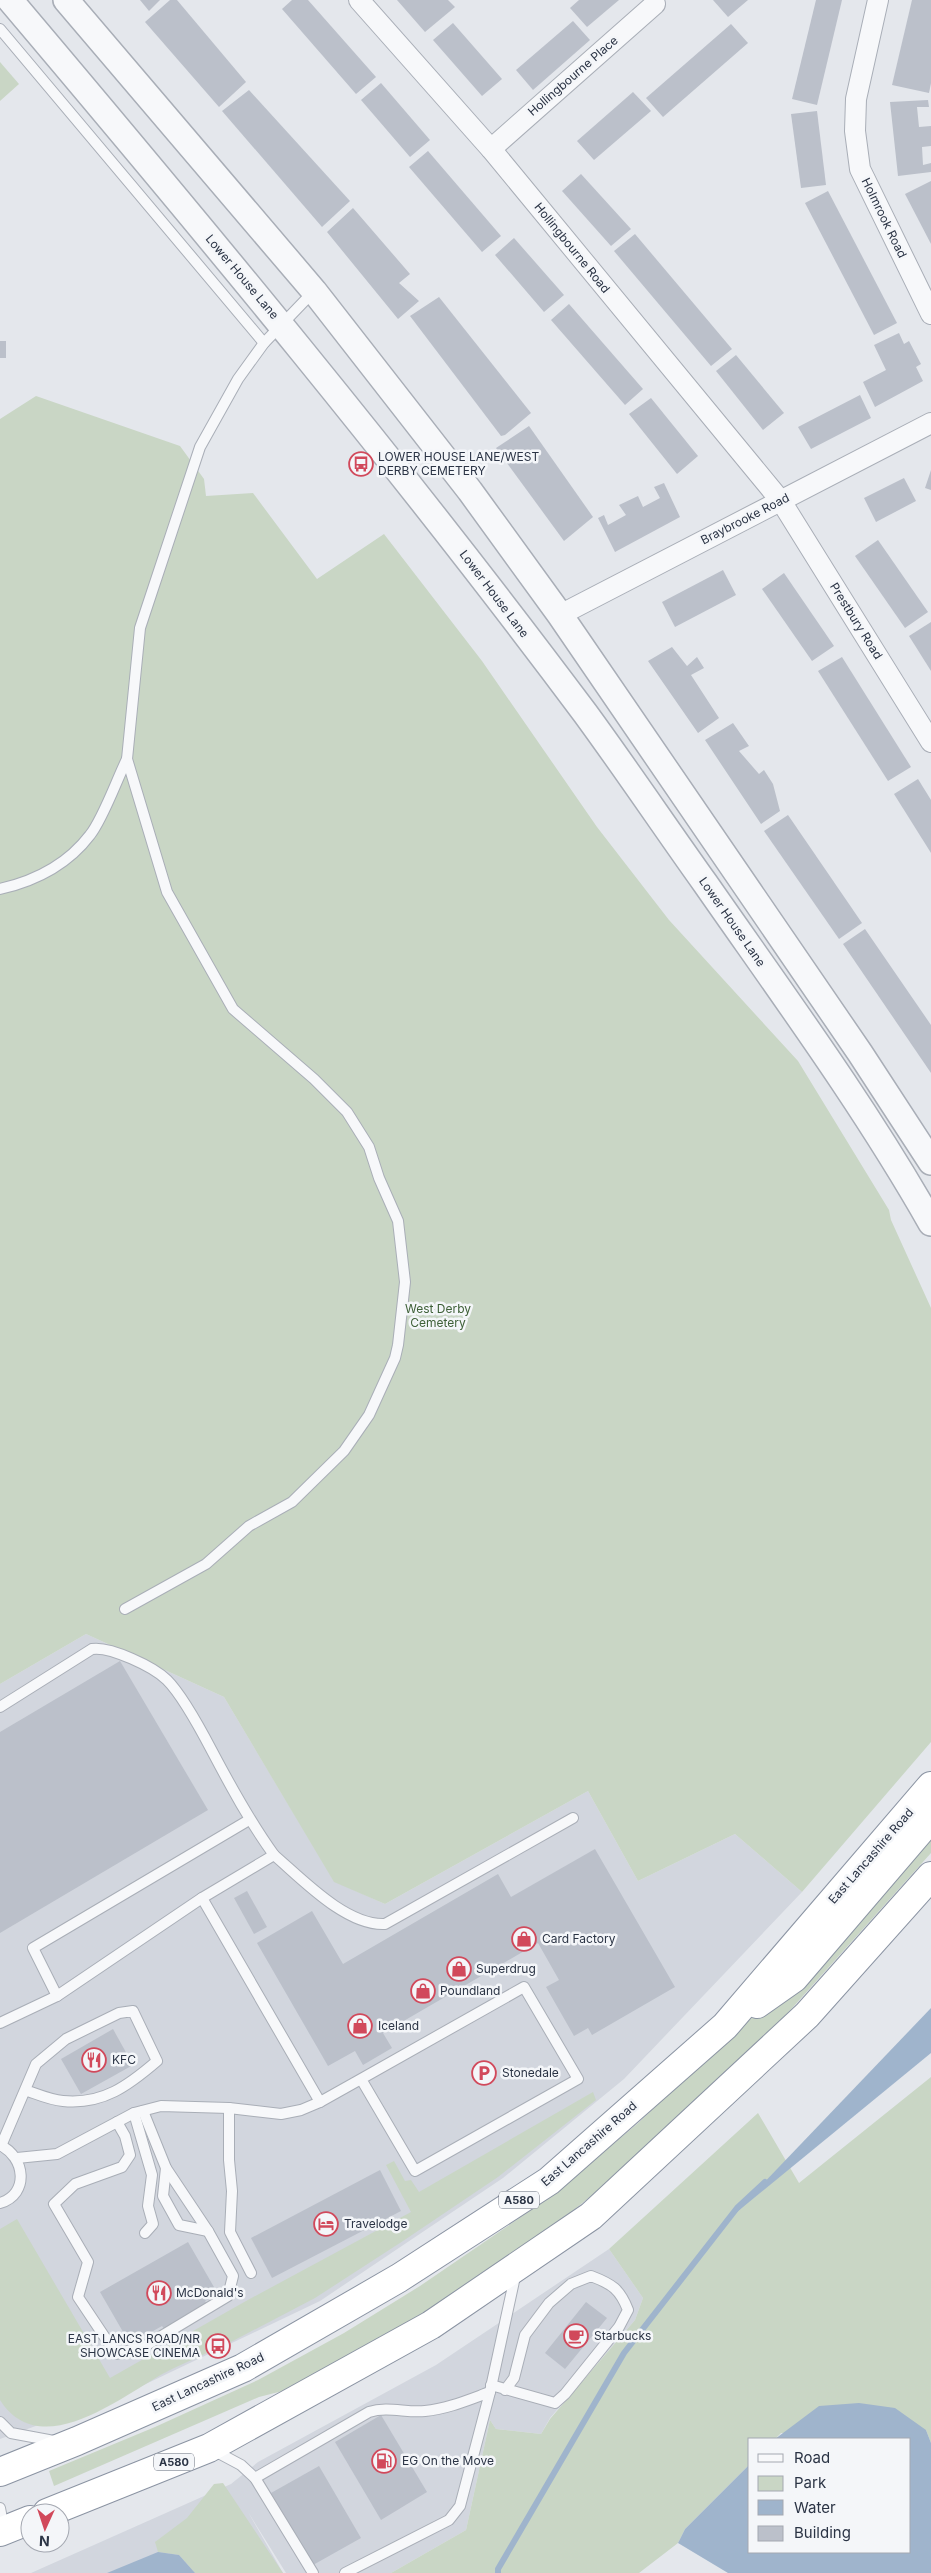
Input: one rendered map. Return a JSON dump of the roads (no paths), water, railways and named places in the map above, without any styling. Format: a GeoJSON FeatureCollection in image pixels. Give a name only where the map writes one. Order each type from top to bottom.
{"type":"FeatureCollection","features":[{"type":"Feature","properties":{"kind":"highway","name":"East Lancashire Road"},"geometry":{"type":"LineString","coordinates":[[0,2472],[77,2441],[243,2368],[399,2278],[549,2181],[725,2026],[931,1786]]}},
{"type":"Feature","properties":{"kind":"highway"},"geometry":{"type":"LineString","coordinates":[[725,2026],[794,1978],[931,1818]]}},
{"type":"Feature","properties":{"kind":"highway","name":"A580"},"geometry":{"type":"LineString","coordinates":[[70,2504],[209,2448],[431,2325],[591,2216],[800,2022],[931,1876]]}},
{"type":"Feature","properties":{"kind":"highway"},"geometry":{"type":"LineString","coordinates":[[1,2524],[20,2521]]}},
{"type":"Feature","properties":{"kind":"street","name":"Lower House Lane"},"geometry":{"type":"LineString","coordinates":[[10,0],[281,324],[435,517],[587,716],[896,1160],[931,1222]]}},
{"type":"Feature","properties":{"kind":"street"},"geometry":{"type":"LineString","coordinates":[[66,0],[314,291],[470,491],[560,615],[860,1052],[931,1162]]}},
{"type":"Feature","properties":{"kind":"street","name":"Hollingbourne Road"},"geometry":{"type":"LineString","coordinates":[[359,0],[491,149],[781,501]]}},
{"type":"Feature","properties":{"kind":"street","name":"Holmrook Road"},"geometry":{"type":"LineString","coordinates":[[878,0],[856,99],[855,131],[860,169],[931,314]]}},
{"type":"Feature","properties":{"kind":"street","name":"Hollingbourne Place"},"geometry":{"type":"LineString","coordinates":[[491,149],[655,4]]}},
{"type":"Feature","properties":{"kind":"street","name":"Braybrooke Road"},"geometry":{"type":"LineString","coordinates":[[560,615],[931,423]]}},
{"type":"Feature","properties":{"kind":"street","name":"Prestbury Road"},"geometry":{"type":"LineString","coordinates":[[781,501],[931,742]]}},
{"type":"Feature","properties":{"kind":"lane"},"geometry":{"type":"LineString","coordinates":[[0,29],[264,343]]}},
{"type":"Feature","properties":{"kind":"lane"},"geometry":{"type":"LineString","coordinates":[[0,889],[16,886],[60,866],[91,834],[127,759],[140,628],[200,447],[238,379],[264,343],[314,291]]}},
{"type":"Feature","properties":{"kind":"lane"},"geometry":{"type":"LineString","coordinates":[[125,1609],[206,1564],[249,1526],[292,1502],[344,1451],[369,1414],[395,1358],[405,1282],[398,1222],[379,1178],[369,1147],[347,1112],[314,1079],[233,1008],[167,892],[127,759]]}},
{"type":"Feature","properties":{"kind":"lane"},"geometry":{"type":"LineString","coordinates":[[0,1707],[92,1649],[102,1648],[155,1670],[168,1680],[199,1727],[249,1820],[274,1855],[323,1897],[347,1913],[368,1922],[385,1924],[573,1818]]}},
{"type":"Feature","properties":{"kind":"lane"},"geometry":{"type":"LineString","coordinates":[[57,1996],[33,1948],[249,1820]]}},
{"type":"Feature","properties":{"kind":"lane"},"geometry":{"type":"LineString","coordinates":[[0,2024],[57,1996],[202,1898],[274,1855]]}},
{"type":"Feature","properties":{"kind":"lane"},"geometry":{"type":"LineString","coordinates":[[202,1898],[320,2102]]}},
{"type":"Feature","properties":{"kind":"lane"},"geometry":{"type":"LineString","coordinates":[[17,2158],[57,2154],[138,2112],[161,2106],[230,2108],[281,2114],[301,2110],[320,2102],[524,1987],[578,2078],[415,2170],[361,2079]]}},
{"type":"Feature","properties":{"kind":"lane"},"geometry":{"type":"LineString","coordinates":[[0,2203],[13,2196],[19,2188],[21,2178],[17,2158],[10,2150],[0,2146],[36,2064],[66,2039],[119,2013],[132,2011],[157,2061],[129,2085],[95,2100],[62,2101],[25,2090]]}},
{"type":"Feature","properties":{"kind":"lane"},"geometry":{"type":"LineString","coordinates":[[230,2108],[229,2160],[232,2191],[230,2232],[251,2272]]}},
{"type":"Feature","properties":{"kind":"lane"},"geometry":{"type":"LineString","coordinates":[[117,2122],[125,2136],[130,2155],[122,2167],[109,2170],[75,2184],[54,2204],[88,2262],[78,2297],[116,2354],[145,2346],[228,2296],[233,2276],[208,2231],[166,2168],[138,2112]]}},
{"type":"Feature","properties":{"kind":"lane"},"geometry":{"type":"LineString","coordinates":[[138,2112],[152,2175],[148,2206],[153,2224],[145,2233]]}},
{"type":"Feature","properties":{"kind":"lane"},"geometry":{"type":"LineString","coordinates":[[166,2168],[163,2196],[178,2225],[208,2231]]}},
{"type":"Feature","properties":{"kind":"lane"},"geometry":{"type":"LineString","coordinates":[[345,2573],[449,2520],[456,2514],[460,2506],[490,2388],[518,2266]]}},
{"type":"Feature","properties":{"kind":"lane"},"geometry":{"type":"LineString","coordinates":[[255,2478],[369,2412],[380,2409],[423,2412],[442,2408],[490,2388],[554,2403],[565,2394],[619,2327],[628,2310],[622,2294],[608,2283],[591,2276],[571,2284],[549,2303],[525,2335],[514,2378],[505,2390]]}},
{"type":"Feature","properties":{"kind":"lane"},"geometry":{"type":"LineString","coordinates":[[0,2422],[11,2433],[19,2435],[44,2440],[77,2441]]}},
{"type":"Feature","properties":{"kind":"lane"},"geometry":{"type":"LineString","coordinates":[[209,2448],[241,2465],[255,2478],[313,2573]]}},
{"type":"Feature","properties":{"kind":"water"},"geometry":{"type":"Polygon","coordinates":[[[931,2008],[931,2053],[732,2216],[931,2008]]]}},
{"type":"Feature","properties":{"kind":"water"},"geometry":{"type":"Polygon","coordinates":[[[859,2403],[895,2408],[926,2430],[931,2443],[931,2573],[728,2573],[678,2543],[685,2529],[748,2466],[748,2553],[911,2553],[911,2438],[776,2438],[819,2406],[859,2403]]]}},
{"type":"Feature","properties":{"kind":"water"},"geometry":{"type":"Polygon","coordinates":[[[158,2552],[179,2555],[195,2573],[107,2573],[158,2552]]]}},
{"type":"Feature","properties":{"kind":"waterway"},"geometry":{"type":"LineString","coordinates":[[498,2573],[498,2569],[624,2353],[737,2208],[765,2182]]}},
{"type":"Feature","properties":{"kind":"place","name":"LOWER HOUSE LANE/WEST DERBY CEMETERY"},"geometry":{"type":"Point","coordinates":[361,464]}},
{"type":"Feature","properties":{"kind":"place","name":"Card Factory"},"geometry":{"type":"Point","coordinates":[524,1939]}},
{"type":"Feature","properties":{"kind":"place","name":"Superdrug"},"geometry":{"type":"Point","coordinates":[459,1969]}},
{"type":"Feature","properties":{"kind":"place","name":"Poundland"},"geometry":{"type":"Point","coordinates":[423,1991]}},
{"type":"Feature","properties":{"kind":"place","name":"Iceland"},"geometry":{"type":"Point","coordinates":[360,2026]}},
{"type":"Feature","properties":{"kind":"place","name":"KFC"},"geometry":{"type":"Point","coordinates":[94,2060]}},
{"type":"Feature","properties":{"kind":"place","name":"Stonedale"},"geometry":{"type":"Point","coordinates":[484,2073]}},
{"type":"Feature","properties":{"kind":"place","name":"Travelodge"},"geometry":{"type":"Point","coordinates":[326,2224]}},
{"type":"Feature","properties":{"kind":"place","name":"McDonald's"},"geometry":{"type":"Point","coordinates":[159,2293]}},
{"type":"Feature","properties":{"kind":"place","name":"Starbucks"},"geometry":{"type":"Point","coordinates":[576,2336]}},
{"type":"Feature","properties":{"kind":"place","name":"EAST LANCS ROAD/NR SHOWCASE CINEMA"},"geometry":{"type":"Point","coordinates":[218,2346]}},
{"type":"Feature","properties":{"kind":"place","name":"EG On the Move"},"geometry":{"type":"Point","coordinates":[384,2461]}},
{"type":"Feature","properties":{"kind":"park label","name":"West Derby Cemetery"},"geometry":{"type":"Point","coordinates":[438,1316]}}]}
